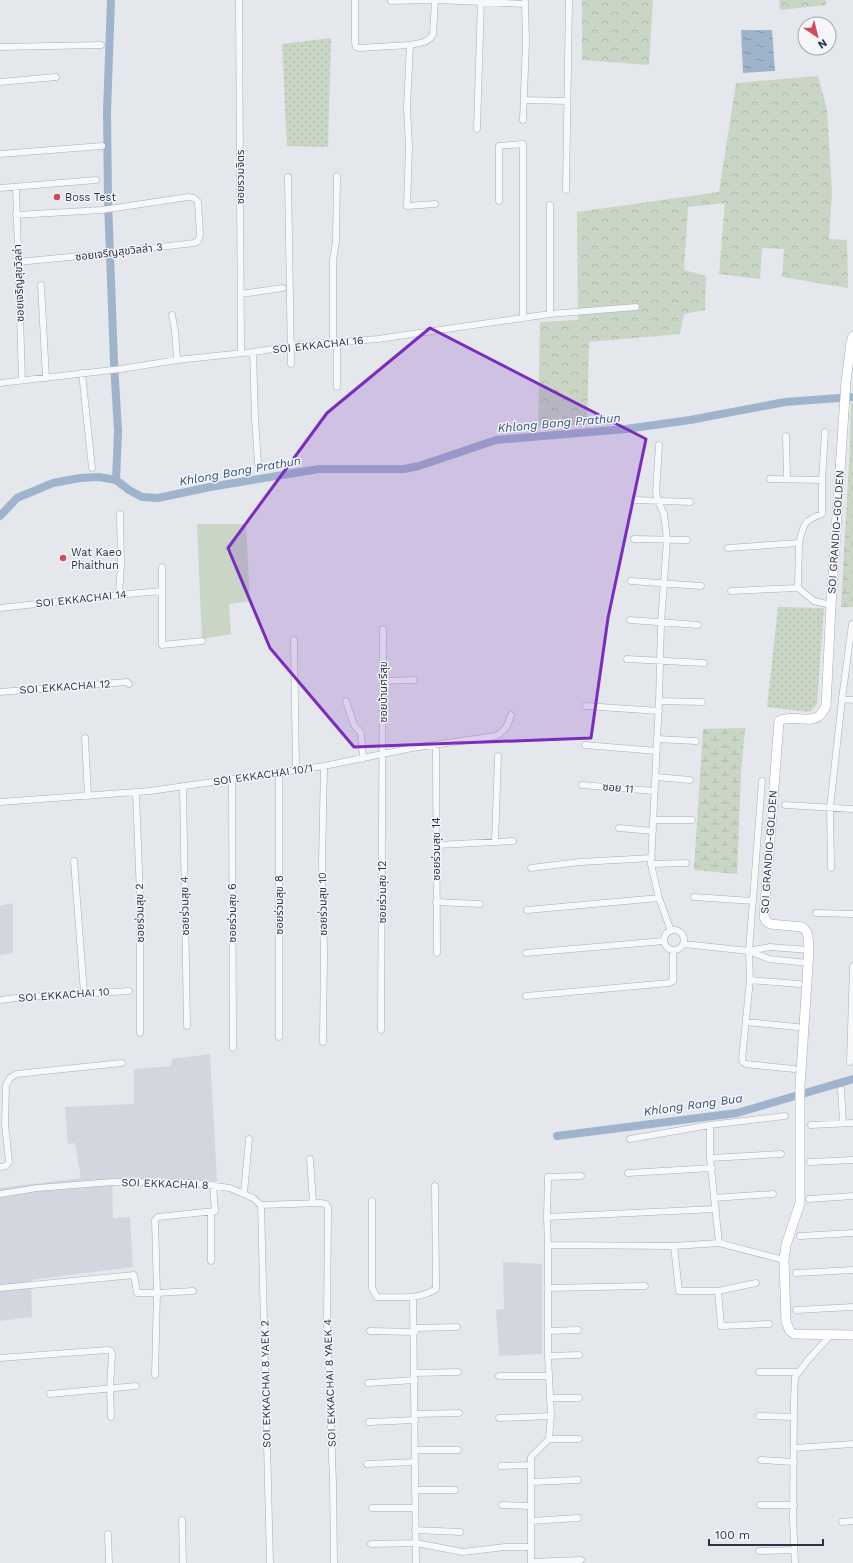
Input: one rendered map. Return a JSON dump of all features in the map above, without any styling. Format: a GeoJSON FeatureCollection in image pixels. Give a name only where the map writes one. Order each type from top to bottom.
{"type":"FeatureCollection","features":[{"type":"Feature","properties":{"kind":"street","name":"ซอยรวมจิตร"},"geometry":{"type":"LineString","coordinates":[[239,0],[241,354]]}},
{"type":"Feature","properties":{"kind":"street"},"geometry":{"type":"LineString","coordinates":[[355,0],[355,43],[356,47],[359,48],[410,45],[429,40],[434,34],[435,0]]}},
{"type":"Feature","properties":{"kind":"street"},"geometry":{"type":"LineString","coordinates":[[391,1],[435,0],[525,2],[526,42],[523,120]]}},
{"type":"Feature","properties":{"kind":"street"},"geometry":{"type":"LineString","coordinates":[[566,190],[569,0]]}},
{"type":"Feature","properties":{"kind":"street"},"geometry":{"type":"LineString","coordinates":[[477,129],[481,1]]}},
{"type":"Feature","properties":{"kind":"street"},"geometry":{"type":"LineString","coordinates":[[0,47],[102,45]]}},
{"type":"Feature","properties":{"kind":"street"},"geometry":{"type":"LineString","coordinates":[[410,45],[407,107],[409,147],[407,206],[435,204]]}},
{"type":"Feature","properties":{"kind":"street"},"geometry":{"type":"LineString","coordinates":[[0,82],[56,77]]}},
{"type":"Feature","properties":{"kind":"street"},"geometry":{"type":"LineString","coordinates":[[524,100],[567,101]]}},
{"type":"Feature","properties":{"kind":"street"},"geometry":{"type":"LineString","coordinates":[[499,201],[499,146],[524,144],[523,318]]}},
{"type":"Feature","properties":{"kind":"street"},"geometry":{"type":"LineString","coordinates":[[0,154],[102,146]]}},
{"type":"Feature","properties":{"kind":"street"},"geometry":{"type":"LineString","coordinates":[[337,176],[336,242],[333,260],[337,387]]}},
{"type":"Feature","properties":{"kind":"street"},"geometry":{"type":"LineString","coordinates":[[288,177],[291,364]]}},
{"type":"Feature","properties":{"kind":"street"},"geometry":{"type":"LineString","coordinates":[[0,188],[96,180]]}},
{"type":"Feature","properties":{"kind":"street","name":"ซอยเจริญสุขวิลล่า"},"geometry":{"type":"LineString","coordinates":[[16,187],[22,380]]}},
{"type":"Feature","properties":{"kind":"street","name":"ซอยเจริญสุขวิลล่า 3"},"geometry":{"type":"LineString","coordinates":[[16,215],[102,210],[188,197],[194,198],[198,202],[200,235],[198,241],[194,243],[18,262]]}},
{"type":"Feature","properties":{"kind":"street"},"geometry":{"type":"LineString","coordinates":[[550,205],[550,314]]}},
{"type":"Feature","properties":{"kind":"street"},"geometry":{"type":"LineString","coordinates":[[41,284],[46,378]]}},
{"type":"Feature","properties":{"kind":"street"},"geometry":{"type":"LineString","coordinates":[[241,294],[283,288]]}},
{"type":"Feature","properties":{"kind":"street","name":"SOI EKKACHAI 16"},"geometry":{"type":"LineString","coordinates":[[0,383],[121,369],[177,360],[378,339],[550,314],[636,307]]}},
{"type":"Feature","properties":{"kind":"street"},"geometry":{"type":"LineString","coordinates":[[172,315],[175,331],[177,360]]}},
{"type":"Feature","properties":{"kind":"street","name":"SOI GRANDIO-GOLDEN"},"geometry":{"type":"LineString","coordinates":[[853,336],[846,381],[831,605],[826,706],[818,716],[811,720],[784,718],[779,721],[764,917],[770,924],[804,928],[808,933],[809,950],[800,1087],[800,1203],[786,1245],[784,1260],[786,1322],[790,1331],[799,1335],[853,1335]]}},
{"type":"Feature","properties":{"kind":"street"},"geometry":{"type":"LineString","coordinates":[[253,352],[258,463]]}},
{"type":"Feature","properties":{"kind":"street"},"geometry":{"type":"LineString","coordinates":[[82,373],[92,468]]}},
{"type":"Feature","properties":{"kind":"street"},"geometry":{"type":"LineString","coordinates":[[798,588],[799,543],[804,525],[809,519],[822,514],[822,480],[825,432]]}},
{"type":"Feature","properties":{"kind":"street"},"geometry":{"type":"LineString","coordinates":[[786,436],[786,479]]}},
{"type":"Feature","properties":{"kind":"street"},"geometry":{"type":"LineString","coordinates":[[659,445],[656,492],[664,514],[667,540],[661,623],[658,739],[651,861],[659,898],[671,930]]}},
{"type":"Feature","properties":{"kind":"street"},"geometry":{"type":"LineString","coordinates":[[770,479],[822,480]]}},
{"type":"Feature","properties":{"kind":"street"},"geometry":{"type":"LineString","coordinates":[[635,500],[690,502]]}},
{"type":"Feature","properties":{"kind":"street"},"geometry":{"type":"LineString","coordinates":[[119,595],[122,564],[120,514]]}},
{"type":"Feature","properties":{"kind":"street"},"geometry":{"type":"LineString","coordinates":[[634,539],[687,540]]}},
{"type":"Feature","properties":{"kind":"street"},"geometry":{"type":"LineString","coordinates":[[728,548],[799,543]]}},
{"type":"Feature","properties":{"kind":"street"},"geometry":{"type":"LineString","coordinates":[[162,567],[162,645],[202,641]]}},
{"type":"Feature","properties":{"kind":"street"},"geometry":{"type":"LineString","coordinates":[[631,581],[701,586]]}},
{"type":"Feature","properties":{"kind":"street"},"geometry":{"type":"LineString","coordinates":[[731,591],[798,588],[814,601],[831,605]]}},
{"type":"Feature","properties":{"kind":"street","name":"SOI EKKACHAI 14"},"geometry":{"type":"LineString","coordinates":[[0,608],[162,591]]}},
{"type":"Feature","properties":{"kind":"street"},"geometry":{"type":"LineString","coordinates":[[630,620],[698,625]]}},
{"type":"Feature","properties":{"kind":"street"},"geometry":{"type":"LineString","coordinates":[[831,868],[830,808],[852,624]]}},
{"type":"Feature","properties":{"kind":"street","name":"ซอยบ้านศรีสุข"},"geometry":{"type":"LineString","coordinates":[[383,629],[383,755]]}},
{"type":"Feature","properties":{"kind":"street"},"geometry":{"type":"LineString","coordinates":[[294,640],[296,770]]}},
{"type":"Feature","properties":{"kind":"street"},"geometry":{"type":"LineString","coordinates":[[627,659],[704,663]]}},
{"type":"Feature","properties":{"kind":"street"},"geometry":{"type":"LineString","coordinates":[[383,681],[414,680]]}},
{"type":"Feature","properties":{"kind":"street","name":"SOI EKKACHAI 12"},"geometry":{"type":"LineString","coordinates":[[0,692],[127,682],[129,684]]}},
{"type":"Feature","properties":{"kind":"street"},"geometry":{"type":"LineString","coordinates":[[842,699],[853,700]]}},
{"type":"Feature","properties":{"kind":"street"},"geometry":{"type":"LineString","coordinates":[[346,700],[354,725],[361,733],[363,759]]}},
{"type":"Feature","properties":{"kind":"street"},"geometry":{"type":"LineString","coordinates":[[659,701],[702,702]]}},
{"type":"Feature","properties":{"kind":"street"},"geometry":{"type":"LineString","coordinates":[[586,706],[659,711]]}},
{"type":"Feature","properties":{"kind":"street","name":"SOI EKKACHAI 10/1"},"geometry":{"type":"LineString","coordinates":[[0,802],[136,792],[324,766],[412,748],[496,736],[505,730],[511,715]]}},
{"type":"Feature","properties":{"kind":"street"},"geometry":{"type":"LineString","coordinates":[[85,738],[88,796]]}},
{"type":"Feature","properties":{"kind":"street"},"geometry":{"type":"LineString","coordinates":[[658,739],[696,741]]}},
{"type":"Feature","properties":{"kind":"street","name":"ซอยร่วมสุข 14"},"geometry":{"type":"LineString","coordinates":[[436,745],[437,953]]}},
{"type":"Feature","properties":{"kind":"street"},"geometry":{"type":"LineString","coordinates":[[585,746],[657,751]]}},
{"type":"Feature","properties":{"kind":"street","name":"ซอยร่วมสุข 12"},"geometry":{"type":"LineString","coordinates":[[381,1030],[383,755]]}},
{"type":"Feature","properties":{"kind":"street"},"geometry":{"type":"LineString","coordinates":[[495,842],[498,756]]}},
{"type":"Feature","properties":{"kind":"street","name":"ซอยร่วมสุข 10"},"geometry":{"type":"LineString","coordinates":[[323,1042],[324,953],[322,863],[324,766]]}},
{"type":"Feature","properties":{"kind":"street","name":"ซอยร่วมสุข 8"},"geometry":{"type":"LineString","coordinates":[[279,772],[279,1037]]}},
{"type":"Feature","properties":{"kind":"street"},"geometry":{"type":"LineString","coordinates":[[656,777],[690,780]]}},
{"type":"Feature","properties":{"kind":"street","name":"ซอยร่วมสุข 6"},"geometry":{"type":"LineString","coordinates":[[232,779],[233,1048]]}},
{"type":"Feature","properties":{"kind":"street"},"geometry":{"type":"LineString","coordinates":[[762,781],[749,951],[750,980],[742,1059],[746,1064],[794,1069]]}},
{"type":"Feature","properties":{"kind":"street","name":"ซอย 11"},"geometry":{"type":"LineString","coordinates":[[582,785],[654,791]]}},
{"type":"Feature","properties":{"kind":"street","name":"ซอยร่วมสุข 4"},"geometry":{"type":"LineString","coordinates":[[183,786],[187,1026]]}},
{"type":"Feature","properties":{"kind":"street","name":"ซอยร่วมสุข 2"},"geometry":{"type":"LineString","coordinates":[[136,792],[140,896],[140,1033]]}},
{"type":"Feature","properties":{"kind":"street"},"geometry":{"type":"LineString","coordinates":[[785,805],[853,809]]}},
{"type":"Feature","properties":{"kind":"street"},"geometry":{"type":"LineString","coordinates":[[653,820],[692,820]]}},
{"type":"Feature","properties":{"kind":"street"},"geometry":{"type":"LineString","coordinates":[[620,828],[653,831]]}},
{"type":"Feature","properties":{"kind":"street"},"geometry":{"type":"LineString","coordinates":[[437,845],[513,840]]}},
{"type":"Feature","properties":{"kind":"street"},"geometry":{"type":"LineString","coordinates":[[74,861],[84,993]]}},
{"type":"Feature","properties":{"kind":"street"},"geometry":{"type":"LineString","coordinates":[[531,868],[580,862],[651,861],[686,863]]}},
{"type":"Feature","properties":{"kind":"street"},"geometry":{"type":"LineString","coordinates":[[694,897],[753,901]]}},
{"type":"Feature","properties":{"kind":"street"},"geometry":{"type":"LineString","coordinates":[[528,910],[659,898]]}},
{"type":"Feature","properties":{"kind":"street"},"geometry":{"type":"LineString","coordinates":[[436,902],[480,904]]}},
{"type":"Feature","properties":{"kind":"street"},"geometry":{"type":"LineString","coordinates":[[816,913],[853,914]]}},
{"type":"Feature","properties":{"kind":"street"},"geometry":{"type":"LineString","coordinates":[[671,930],[676,930],[682,933],[685,939],[681,948],[673,951],[668,949],[664,941],[665,936],[671,930]]}},
{"type":"Feature","properties":{"kind":"street"},"geometry":{"type":"LineString","coordinates":[[526,953],[664,941]]}},
{"type":"Feature","properties":{"kind":"street"},"geometry":{"type":"LineString","coordinates":[[684,944],[749,951],[769,959],[808,963]]}},
{"type":"Feature","properties":{"kind":"street"},"geometry":{"type":"LineString","coordinates":[[749,951],[770,947],[809,950]]}},
{"type":"Feature","properties":{"kind":"street"},"geometry":{"type":"LineString","coordinates":[[526,996],[669,983],[673,980],[673,951]]}},
{"type":"Feature","properties":{"kind":"street"},"geometry":{"type":"LineString","coordinates":[[850,1062],[853,966]]}},
{"type":"Feature","properties":{"kind":"street"},"geometry":{"type":"LineString","coordinates":[[750,980],[799,984]]}},
{"type":"Feature","properties":{"kind":"street","name":"SOI EKKACHAI 10"},"geometry":{"type":"LineString","coordinates":[[0,1000],[129,991]]}},
{"type":"Feature","properties":{"kind":"street"},"geometry":{"type":"LineString","coordinates":[[746,1022],[797,1027]]}},
{"type":"Feature","properties":{"kind":"street"},"geometry":{"type":"LineString","coordinates":[[0,1167],[6,1166],[9,1162],[5,1124],[6,1085],[10,1078],[16,1074],[122,1063]]}},
{"type":"Feature","properties":{"kind":"street"},"geometry":{"type":"LineString","coordinates":[[841,1090],[843,1123]]}},
{"type":"Feature","properties":{"kind":"street"},"geometry":{"type":"LineString","coordinates":[[630,1139],[710,1125],[785,1116]]}},
{"type":"Feature","properties":{"kind":"street"},"geometry":{"type":"LineString","coordinates":[[811,1125],[853,1123]]}},
{"type":"Feature","properties":{"kind":"street"},"geometry":{"type":"LineString","coordinates":[[710,1125],[710,1158],[719,1243]]}},
{"type":"Feature","properties":{"kind":"street"},"geometry":{"type":"LineString","coordinates":[[244,1193],[249,1139]]}},
{"type":"Feature","properties":{"kind":"street"},"geometry":{"type":"LineString","coordinates":[[710,1158],[781,1154]]}},
{"type":"Feature","properties":{"kind":"street"},"geometry":{"type":"LineString","coordinates":[[261,1205],[313,1203],[310,1159]]}},
{"type":"Feature","properties":{"kind":"street"},"geometry":{"type":"LineString","coordinates":[[810,1162],[853,1160]]}},
{"type":"Feature","properties":{"kind":"street"},"geometry":{"type":"LineString","coordinates":[[628,1173],[712,1168]]}},
{"type":"Feature","properties":{"kind":"street"},"geometry":{"type":"LineString","coordinates":[[581,1176],[548,1177],[548,1356],[551,1416],[549,1439],[531,1457],[531,1562],[581,1560]]}},
{"type":"Feature","properties":{"kind":"street","name":"SOI EKKACHAI 8"},"geometry":{"type":"LineString","coordinates":[[0,1194],[38,1188],[113,1182],[193,1183],[230,1188],[244,1193],[261,1205]]}},
{"type":"Feature","properties":{"kind":"street"},"geometry":{"type":"LineString","coordinates":[[155,1375],[157,1293],[155,1220],[158,1217],[212,1212],[216,1210],[213,1185]]}},
{"type":"Feature","properties":{"kind":"street"},"geometry":{"type":"LineString","coordinates":[[372,1201],[372,1288],[377,1297],[414,1297],[430,1293],[436,1289],[435,1186]]}},
{"type":"Feature","properties":{"kind":"street"},"geometry":{"type":"LineString","coordinates":[[714,1198],[773,1194]]}},
{"type":"Feature","properties":{"kind":"street"},"geometry":{"type":"LineString","coordinates":[[810,1199],[853,1196]]}},
{"type":"Feature","properties":{"kind":"street","name":"SOI EKKACHAI 8 YAEK 4"},"geometry":{"type":"LineString","coordinates":[[313,1203],[322,1202],[326,1204],[328,1208],[328,1322],[334,1563]]}},
{"type":"Feature","properties":{"kind":"street","name":"SOI EKKACHAI 8 YAEK 2"},"geometry":{"type":"LineString","coordinates":[[261,1205],[270,1563]]}},
{"type":"Feature","properties":{"kind":"street"},"geometry":{"type":"LineString","coordinates":[[548,1217],[716,1209]]}},
{"type":"Feature","properties":{"kind":"street"},"geometry":{"type":"LineString","coordinates":[[211,1262],[212,1212]]}},
{"type":"Feature","properties":{"kind":"street"},"geometry":{"type":"LineString","coordinates":[[800,1236],[853,1233]]}},
{"type":"Feature","properties":{"kind":"street"},"geometry":{"type":"LineString","coordinates":[[548,1245],[674,1246],[719,1243],[784,1260]]}},
{"type":"Feature","properties":{"kind":"street"},"geometry":{"type":"LineString","coordinates":[[674,1246],[678,1291],[718,1291],[756,1283]]}},
{"type":"Feature","properties":{"kind":"street"},"geometry":{"type":"LineString","coordinates":[[796,1273],[853,1270]]}},
{"type":"Feature","properties":{"kind":"street"},"geometry":{"type":"LineString","coordinates":[[0,1288],[133,1274],[135,1276],[136,1291],[138,1294],[193,1291]]}},
{"type":"Feature","properties":{"kind":"street"},"geometry":{"type":"LineString","coordinates":[[548,1288],[645,1286]]}},
{"type":"Feature","properties":{"kind":"street"},"geometry":{"type":"LineString","coordinates":[[718,1291],[721,1326],[769,1324]]}},
{"type":"Feature","properties":{"kind":"street"},"geometry":{"type":"LineString","coordinates":[[414,1297],[416,1563]]}},
{"type":"Feature","properties":{"kind":"street"},"geometry":{"type":"LineString","coordinates":[[796,1310],[853,1307]]}},
{"type":"Feature","properties":{"kind":"street"},"geometry":{"type":"LineString","coordinates":[[370,1331],[457,1327]]}},
{"type":"Feature","properties":{"kind":"street"},"geometry":{"type":"LineString","coordinates":[[548,1331],[578,1330]]}},
{"type":"Feature","properties":{"kind":"street"},"geometry":{"type":"LineString","coordinates":[[795,1563],[795,1377],[830,1335]]}},
{"type":"Feature","properties":{"kind":"street"},"geometry":{"type":"LineString","coordinates":[[0,1358],[107,1350],[111,1351],[111,1417]]}},
{"type":"Feature","properties":{"kind":"street"},"geometry":{"type":"LineString","coordinates":[[548,1356],[579,1356]]}},
{"type":"Feature","properties":{"kind":"street"},"geometry":{"type":"LineString","coordinates":[[368,1383],[458,1372]]}},
{"type":"Feature","properties":{"kind":"street"},"geometry":{"type":"LineString","coordinates":[[758,1372],[798,1372]]}},
{"type":"Feature","properties":{"kind":"street"},"geometry":{"type":"LineString","coordinates":[[499,1376],[549,1376]]}},
{"type":"Feature","properties":{"kind":"street"},"geometry":{"type":"LineString","coordinates":[[50,1394],[136,1386]]}},
{"type":"Feature","properties":{"kind":"street"},"geometry":{"type":"LineString","coordinates":[[550,1398],[579,1398]]}},
{"type":"Feature","properties":{"kind":"street"},"geometry":{"type":"LineString","coordinates":[[369,1422],[458,1413]]}},
{"type":"Feature","properties":{"kind":"street"},"geometry":{"type":"LineString","coordinates":[[499,1418],[551,1416]]}},
{"type":"Feature","properties":{"kind":"street"},"geometry":{"type":"LineString","coordinates":[[759,1416],[794,1417]]}},
{"type":"Feature","properties":{"kind":"street"},"geometry":{"type":"LineString","coordinates":[[549,1439],[579,1439]]}},
{"type":"Feature","properties":{"kind":"street"},"geometry":{"type":"LineString","coordinates":[[794,1448],[853,1444]]}},
{"type":"Feature","properties":{"kind":"street"},"geometry":{"type":"LineString","coordinates":[[415,1450],[458,1450]]}},
{"type":"Feature","properties":{"kind":"street"},"geometry":{"type":"LineString","coordinates":[[761,1460],[794,1462]]}},
{"type":"Feature","properties":{"kind":"street"},"geometry":{"type":"LineString","coordinates":[[367,1464],[415,1462]]}},
{"type":"Feature","properties":{"kind":"street"},"geometry":{"type":"LineString","coordinates":[[501,1466],[531,1465]]}},
{"type":"Feature","properties":{"kind":"street"},"geometry":{"type":"LineString","coordinates":[[531,1482],[578,1480]]}},
{"type":"Feature","properties":{"kind":"street"},"geometry":{"type":"LineString","coordinates":[[415,1490],[455,1490]]}},
{"type":"Feature","properties":{"kind":"street"},"geometry":{"type":"LineString","coordinates":[[502,1505],[531,1506]]}},
{"type":"Feature","properties":{"kind":"street"},"geometry":{"type":"LineString","coordinates":[[760,1505],[794,1505]]}},
{"type":"Feature","properties":{"kind":"street"},"geometry":{"type":"LineString","coordinates":[[372,1508],[415,1508]]}},
{"type":"Feature","properties":{"kind":"street"},"geometry":{"type":"LineString","coordinates":[[531,1521],[578,1518]]}},
{"type":"Feature","properties":{"kind":"street"},"geometry":{"type":"LineString","coordinates":[[182,1520],[183,1563]]}},
{"type":"Feature","properties":{"kind":"street"},"geometry":{"type":"LineString","coordinates":[[842,1522],[853,1521]]}},
{"type":"Feature","properties":{"kind":"street"},"geometry":{"type":"LineString","coordinates":[[416,1530],[460,1532]]}},
{"type":"Feature","properties":{"kind":"street"},"geometry":{"type":"LineString","coordinates":[[108,1534],[109,1563]]}},
{"type":"Feature","properties":{"kind":"street"},"geometry":{"type":"LineString","coordinates":[[371,1544],[416,1544],[463,1552],[505,1547],[531,1547]]}},
{"type":"Feature","properties":{"kind":"street"},"geometry":{"type":"LineString","coordinates":[[759,1551],[794,1550]]}},
{"type":"Feature","properties":{"kind":"highlighted area"},"geometry":{"type":"Polygon","coordinates":[[[430,328],[646,439],[608,618],[591,738],[354,747],[270,648],[228,548],[327,413],[430,328]]]}},
{"type":"Feature","properties":{"kind":"shaded area"},"geometry":{"type":"Polygon","coordinates":[[[13,903],[13,953],[0,955],[0,906],[13,903]]]}},
{"type":"Feature","properties":{"kind":"shaded area"},"geometry":{"type":"Polygon","coordinates":[[[210,1054],[217,1181],[112,1178],[113,1218],[130,1217],[133,1267],[31,1280],[32,1317],[0,1321],[0,1188],[81,1178],[75,1143],[68,1144],[65,1107],[134,1104],[134,1069],[171,1066],[172,1059],[210,1054]]]}},
{"type":"Feature","properties":{"kind":"shaded area"},"geometry":{"type":"Polygon","coordinates":[[[503,1262],[542,1264],[542,1354],[499,1356],[496,1310],[504,1309],[503,1262]]]}},
{"type":"Feature","properties":{"kind":"green space"},"geometry":{"type":"Polygon","coordinates":[[[582,0],[653,0],[649,65],[582,60],[582,0]]]}},
{"type":"Feature","properties":{"kind":"green space"},"geometry":{"type":"Polygon","coordinates":[[[779,0],[826,0],[826,5],[780,10],[779,0]]]}},
{"type":"Feature","properties":{"kind":"green space"},"geometry":{"type":"Polygon","coordinates":[[[331,38],[328,147],[287,146],[282,44],[331,38]]]}},
{"type":"Feature","properties":{"kind":"green space"},"geometry":{"type":"Polygon","coordinates":[[[818,76],[827,109],[832,192],[829,239],[847,240],[848,288],[782,277],[784,249],[762,248],[760,279],[719,274],[725,203],[688,207],[684,270],[706,276],[705,310],[684,314],[680,334],[589,342],[587,425],[538,426],[540,322],[578,320],[577,212],[719,192],[736,83],[818,76]]]}},
{"type":"Feature","properties":{"kind":"green space"},"geometry":{"type":"Polygon","coordinates":[[[853,403],[853,444],[850,444],[851,404],[853,403]]]}},
{"type":"Feature","properties":{"kind":"green space"},"geometry":{"type":"Polygon","coordinates":[[[850,444],[853,444],[853,607],[841,607],[850,444]]]}},
{"type":"Feature","properties":{"kind":"green space"},"geometry":{"type":"Polygon","coordinates":[[[197,524],[246,524],[250,601],[229,604],[231,634],[202,639],[197,524]]]}},
{"type":"Feature","properties":{"kind":"green space"},"geometry":{"type":"Polygon","coordinates":[[[778,607],[824,608],[817,704],[810,712],[767,707],[778,607]]]}},
{"type":"Feature","properties":{"kind":"green space"},"geometry":{"type":"Polygon","coordinates":[[[745,728],[741,773],[737,874],[694,870],[703,729],[745,728]]]}},
{"type":"Feature","properties":{"kind":"water"},"geometry":{"type":"Polygon","coordinates":[[[741,30],[772,30],[775,71],[743,73],[741,30]]]}},
{"type":"Feature","properties":{"kind":"waterway"},"geometry":{"type":"LineString","coordinates":[[111,0],[107,111],[108,201],[118,431],[116,480]]}},
{"type":"Feature","properties":{"kind":"waterway","name":"Khlong Bang Prathun"},"geometry":{"type":"LineString","coordinates":[[0,516],[17,498],[53,483],[80,478],[99,477],[116,480],[129,490],[142,497],[158,498],[210,487],[319,469],[404,469],[419,466],[496,440],[626,429],[690,420],[785,402],[853,397]]}},
{"type":"Feature","properties":{"kind":"waterway","name":"Khlong Rang Bua"},"geometry":{"type":"LineString","coordinates":[[557,1136],[737,1113],[853,1079]]}},
{"type":"Feature","properties":{"kind":"place","name":"Boss Test"},"geometry":{"type":"Point","coordinates":[57,197]}},
{"type":"Feature","properties":{"kind":"place","name":"Wat Kaeo Phaithun"},"geometry":{"type":"Point","coordinates":[63,558]}}]}
